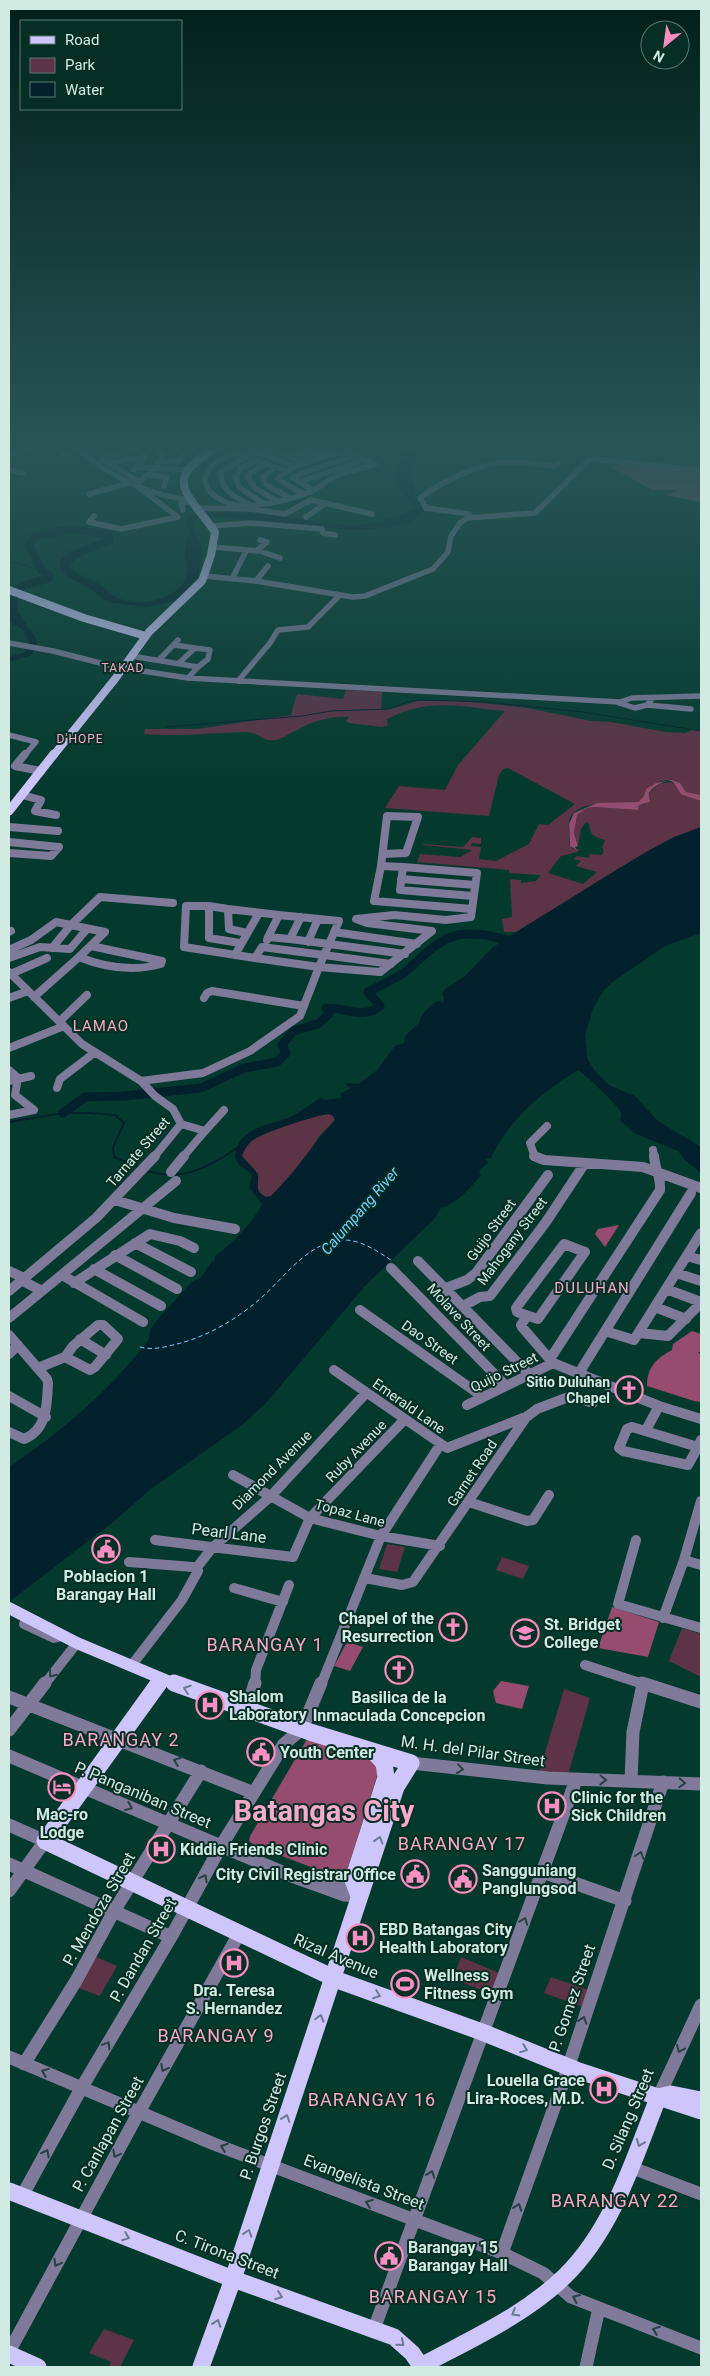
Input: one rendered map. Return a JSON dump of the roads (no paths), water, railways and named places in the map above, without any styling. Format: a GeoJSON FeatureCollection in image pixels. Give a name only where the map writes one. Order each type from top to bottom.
{"type":"FeatureCollection","features":[{"type":"Feature","properties":{"kind":"main road"},"geometry":{"type":"LineString","coordinates":[[9,811],[123,668],[146,636],[198,586],[205,576],[209,560]]}},
{"type":"Feature","properties":{"kind":"main road"},"geometry":{"type":"LineString","coordinates":[[10,590],[84,618],[146,636]]}},
{"type":"Feature","properties":{"kind":"main road","name":"M. H. del Pilar Street"},"geometry":{"type":"LineString","coordinates":[[9,1608],[57,1634],[162,1678],[302,1729],[376,1754],[412,1763]]}},
{"type":"Feature","properties":{"kind":"main road"},"geometry":{"type":"LineString","coordinates":[[45,1841],[120,1740],[162,1678]]}},
{"type":"Feature","properties":{"kind":"main road"},"geometry":{"type":"LineString","coordinates":[[376,1754],[393,1776]]}},
{"type":"Feature","properties":{"kind":"main road","name":"P. Burgos Street"},"geometry":{"type":"LineString","coordinates":[[353,1880],[384,1783],[412,1763]]}},
{"type":"Feature","properties":{"kind":"main road","name":"P. Burgos Street"},"geometry":{"type":"LineString","coordinates":[[201,2367],[233,2279],[316,2030],[359,1896],[393,1776]]}},
{"type":"Feature","properties":{"kind":"main road","name":"Rizal Avenue"},"geometry":{"type":"LineString","coordinates":[[45,1841],[332,1978],[482,2032],[567,2066],[701,2111]]}},
{"type":"Feature","properties":{"kind":"main road"},"geometry":{"type":"LineString","coordinates":[[353,1880],[359,1896]]}},
{"type":"Feature","properties":{"kind":"main road","name":"Rizal Avenue"},"geometry":{"type":"LineString","coordinates":[[658,2098],[672,2094],[701,2100]]}},
{"type":"Feature","properties":{"kind":"main road","name":"D. Silang Street"},"geometry":{"type":"LineString","coordinates":[[421,2367],[524,2307],[554,2285],[574,2266],[594,2238],[612,2207],[658,2098]]}},
{"type":"Feature","properties":{"kind":"main road","name":"C. Tirona Street"},"geometry":{"type":"LineString","coordinates":[[16,2193],[233,2279],[394,2337],[403,2344],[421,2367]]}},
{"type":"Feature","properties":{"kind":"main road"},"geometry":{"type":"LineString","coordinates":[[9,2353],[38,2367]]}},
{"type":"Feature","properties":{"kind":"street"},"geometry":{"type":"LineString","coordinates":[[232,579],[241,560]]}},
{"type":"Feature","properties":{"kind":"street"},"geometry":{"type":"LineString","coordinates":[[205,576],[256,581],[340,595],[365,596],[433,569],[441,560]]}},
{"type":"Feature","properties":{"kind":"street"},"geometry":{"type":"LineString","coordinates":[[256,581],[268,566]]}},
{"type":"Feature","properties":{"kind":"street"},"geometry":{"type":"LineString","coordinates":[[238,681],[270,643],[278,630],[308,627],[340,595]]}},
{"type":"Feature","properties":{"kind":"street"},"geometry":{"type":"LineString","coordinates":[[159,660],[176,642],[210,650],[208,659],[188,678]]}},
{"type":"Feature","properties":{"kind":"street"},"geometry":{"type":"LineString","coordinates":[[9,643],[123,668],[188,678],[613,701],[701,696]]}},
{"type":"Feature","properties":{"kind":"street"},"geometry":{"type":"LineString","coordinates":[[179,663],[195,648]]}},
{"type":"Feature","properties":{"kind":"street"},"geometry":{"type":"LineString","coordinates":[[131,656],[198,667]]}},
{"type":"Feature","properties":{"kind":"street"},"geometry":{"type":"LineString","coordinates":[[647,705],[653,698]]}},
{"type":"Feature","properties":{"kind":"street"},"geometry":{"type":"LineString","coordinates":[[613,701],[634,708],[647,705],[691,709]]}},
{"type":"Feature","properties":{"kind":"street"},"geometry":{"type":"LineString","coordinates":[[9,729],[13,730],[9,735],[36,742],[15,766],[41,771]]}},
{"type":"Feature","properties":{"kind":"street"},"geometry":{"type":"LineString","coordinates":[[22,795],[41,800],[35,811],[56,815]]}},
{"type":"Feature","properties":{"kind":"street"},"geometry":{"type":"LineString","coordinates":[[372,917],[383,854],[387,816],[390,814],[418,817],[406,853],[383,854]]}},
{"type":"Feature","properties":{"kind":"street"},"geometry":{"type":"LineString","coordinates":[[9,827],[58,831]]}},
{"type":"Feature","properties":{"kind":"street"},"geometry":{"type":"LineString","coordinates":[[9,842],[59,847],[54,855],[51,856],[9,853]]}},
{"type":"Feature","properties":{"kind":"street"},"geometry":{"type":"LineString","coordinates":[[381,866],[477,873],[470,919],[448,920],[395,915],[339,921],[190,904],[186,906],[184,947],[319,967],[376,973],[405,954],[448,920]]}},
{"type":"Feature","properties":{"kind":"street"},"geometry":{"type":"LineString","coordinates":[[397,902],[403,867]]}},
{"type":"Feature","properties":{"kind":"street"},"geometry":{"type":"LineString","coordinates":[[401,879],[475,884]]}},
{"type":"Feature","properties":{"kind":"street"},"geometry":{"type":"LineString","coordinates":[[400,890],[473,896]]}},
{"type":"Feature","properties":{"kind":"street"},"geometry":{"type":"LineString","coordinates":[[52,948],[70,926],[100,897],[173,903]]}},
{"type":"Feature","properties":{"kind":"street"},"geometry":{"type":"LineString","coordinates":[[374,900],[472,909]]}},
{"type":"Feature","properties":{"kind":"street"},"geometry":{"type":"LineString","coordinates":[[208,906],[209,938],[240,943]]}},
{"type":"Feature","properties":{"kind":"street"},"geometry":{"type":"LineString","coordinates":[[228,909],[229,929],[246,933]]}},
{"type":"Feature","properties":{"kind":"street"},"geometry":{"type":"LineString","coordinates":[[235,955],[259,912]]}},
{"type":"Feature","properties":{"kind":"street"},"geometry":{"type":"LineString","coordinates":[[255,958],[279,914]]}},
{"type":"Feature","properties":{"kind":"street"},"geometry":{"type":"LineString","coordinates":[[290,939],[301,917]]}},
{"type":"Feature","properties":{"kind":"street"},"geometry":{"type":"LineString","coordinates":[[308,942],[318,919]]}},
{"type":"Feature","properties":{"kind":"street"},"geometry":{"type":"LineString","coordinates":[[356,919],[367,923],[432,931]]}},
{"type":"Feature","properties":{"kind":"street"},"geometry":{"type":"LineString","coordinates":[[141,1081],[197,1074],[236,1059],[300,1016],[339,921]]}},
{"type":"Feature","properties":{"kind":"street"},"geometry":{"type":"LineString","coordinates":[[9,950],[35,938],[53,923],[106,933],[79,958],[31,994],[9,998]]}},
{"type":"Feature","properties":{"kind":"street"},"geometry":{"type":"LineString","coordinates":[[9,958],[40,947],[70,948],[87,929]]}},
{"type":"Feature","properties":{"kind":"street"},"geometry":{"type":"LineString","coordinates":[[334,932],[417,944]]}},
{"type":"Feature","properties":{"kind":"street"},"geometry":{"type":"LineString","coordinates":[[268,937],[405,954]]}},
{"type":"Feature","properties":{"kind":"street"},"geometry":{"type":"LineString","coordinates":[[79,958],[95,964],[128,969],[154,966],[162,962],[91,946]]}},
{"type":"Feature","properties":{"kind":"street"},"geometry":{"type":"LineString","coordinates":[[262,947],[391,964]]}},
{"type":"Feature","properties":{"kind":"street"},"geometry":{"type":"LineString","coordinates":[[118,968],[131,955]]}},
{"type":"Feature","properties":{"kind":"street"},"geometry":{"type":"LineString","coordinates":[[10,973],[47,958]]}},
{"type":"Feature","properties":{"kind":"street","name":"Tarnate Street"},"geometry":{"type":"LineString","coordinates":[[9,1291],[115,1200],[181,1124],[173,1109],[152,1093],[141,1081],[94,1053],[10,973]]}},
{"type":"Feature","properties":{"kind":"street"},"geometry":{"type":"LineString","coordinates":[[204,998],[207,993],[212,992],[304,1006]]}},
{"type":"Feature","properties":{"kind":"street"},"geometry":{"type":"LineString","coordinates":[[9,1048],[62,1024],[87,995]]}},
{"type":"Feature","properties":{"kind":"street"},"geometry":{"type":"LineString","coordinates":[[57,1088],[60,1079],[94,1053]]}},
{"type":"Feature","properties":{"kind":"street"},"geometry":{"type":"LineString","coordinates":[[9,1070],[18,1078]]}},
{"type":"Feature","properties":{"kind":"street"},"geometry":{"type":"LineString","coordinates":[[9,1081],[31,1076]]}},
{"type":"Feature","properties":{"kind":"street"},"geometry":{"type":"LineString","coordinates":[[9,1114],[34,1110],[12,1096],[18,1078]]}},
{"type":"Feature","properties":{"kind":"street"},"geometry":{"type":"LineString","coordinates":[[9,1318],[142,1209],[174,1176],[205,1131],[224,1110]]}},
{"type":"Feature","properties":{"kind":"street"},"geometry":{"type":"LineString","coordinates":[[181,1124],[205,1131]]}},
{"type":"Feature","properties":{"kind":"street"},"geometry":{"type":"LineString","coordinates":[[547,1126],[530,1143],[534,1157],[544,1160],[643,1167],[701,1188]]}},
{"type":"Feature","properties":{"kind":"street"},"geometry":{"type":"LineString","coordinates":[[551,1361],[660,1190],[661,1180],[655,1171],[654,1150]]}},
{"type":"Feature","properties":{"kind":"street","name":"Mahogany Street"},"geometry":{"type":"LineString","coordinates":[[462,1306],[480,1297],[490,1296],[585,1163]]}},
{"type":"Feature","properties":{"kind":"street","name":"Guijo Street"},"geometry":{"type":"LineString","coordinates":[[446,1288],[466,1280],[476,1273],[548,1175]]}},
{"type":"Feature","properties":{"kind":"street"},"geometry":{"type":"LineString","coordinates":[[580,1373],[691,1193]]}},
{"type":"Feature","properties":{"kind":"street"},"geometry":{"type":"LineString","coordinates":[[115,1200],[142,1209],[235,1230]]}},
{"type":"Feature","properties":{"kind":"street"},"geometry":{"type":"LineString","coordinates":[[74,1283],[135,1242],[153,1233],[180,1241],[194,1248]]}},
{"type":"Feature","properties":{"kind":"street"},"geometry":{"type":"LineString","coordinates":[[606,1332],[632,1340],[639,1333],[676,1272],[700,1238]]}},
{"type":"Feature","properties":{"kind":"street"},"geometry":{"type":"LineString","coordinates":[[135,1242],[191,1272]]}},
{"type":"Feature","properties":{"kind":"street"},"geometry":{"type":"LineString","coordinates":[[564,1244],[585,1252],[538,1320],[527,1316],[517,1312],[516,1308],[564,1244]]}},
{"type":"Feature","properties":{"kind":"street"},"geometry":{"type":"LineString","coordinates":[[115,1255],[177,1289]]}},
{"type":"Feature","properties":{"kind":"street"},"geometry":{"type":"LineString","coordinates":[[687,1256],[701,1260]]}},
{"type":"Feature","properties":{"kind":"street"},"geometry":{"type":"LineString","coordinates":[[418,1261],[529,1374]]}},
{"type":"Feature","properties":{"kind":"street","name":"Molave Street"},"geometry":{"type":"LineString","coordinates":[[391,1268],[506,1386]]}},
{"type":"Feature","properties":{"kind":"street"},"geometry":{"type":"LineString","coordinates":[[94,1269],[161,1306]]}},
{"type":"Feature","properties":{"kind":"street"},"geometry":{"type":"LineString","coordinates":[[9,1270],[42,1291]]}},
{"type":"Feature","properties":{"kind":"street"},"geometry":{"type":"LineString","coordinates":[[676,1272],[701,1281]]}},
{"type":"Feature","properties":{"kind":"street"},"geometry":{"type":"LineString","coordinates":[[62,1275],[143,1322]]}},
{"type":"Feature","properties":{"kind":"street"},"geometry":{"type":"LineString","coordinates":[[639,1333],[668,1336],[701,1303],[666,1289]]}},
{"type":"Feature","properties":{"kind":"street"},"geometry":{"type":"LineString","coordinates":[[655,1307],[686,1319]]}},
{"type":"Feature","properties":{"kind":"street","name":"Dao Street"},"geometry":{"type":"LineString","coordinates":[[360,1310],[483,1397]]}},
{"type":"Feature","properties":{"kind":"street"},"geometry":{"type":"LineString","coordinates":[[527,1316],[522,1326],[551,1361],[659,1406],[701,1420]]}},
{"type":"Feature","properties":{"kind":"street"},"geometry":{"type":"LineString","coordinates":[[38,1368],[64,1357],[95,1326],[103,1325],[118,1339],[106,1355],[90,1370],[64,1357]]}},
{"type":"Feature","properties":{"kind":"street"},"geometry":{"type":"LineString","coordinates":[[9,1335],[38,1368],[48,1383],[46,1417],[29,1438],[20,1438],[9,1432]]}},
{"type":"Feature","properties":{"kind":"street"},"geometry":{"type":"LineString","coordinates":[[80,1339],[106,1355]]}},
{"type":"Feature","properties":{"kind":"street"},"geometry":{"type":"LineString","coordinates":[[9,1354],[18,1345]]}},
{"type":"Feature","properties":{"kind":"street","name":"Quijo Street"},"geometry":{"type":"LineString","coordinates":[[467,1405],[551,1361]]}},
{"type":"Feature","properties":{"kind":"street","name":"Emerald Lane"},"geometry":{"type":"LineString","coordinates":[[334,1370],[440,1445],[448,1448],[528,1416],[537,1409],[571,1396],[593,1403]]}},
{"type":"Feature","properties":{"kind":"street","name":"Diamond Avenue"},"geometry":{"type":"LineString","coordinates":[[198,1566],[212,1548],[271,1496],[366,1393]]}},
{"type":"Feature","properties":{"kind":"street"},"geometry":{"type":"LineString","coordinates":[[9,1396],[46,1417]]}},
{"type":"Feature","properties":{"kind":"street"},"geometry":{"type":"LineString","coordinates":[[646,1430],[659,1406]]}},
{"type":"Feature","properties":{"kind":"street","name":"Garnet Road"},"geometry":{"type":"LineString","coordinates":[[440,1546],[528,1416]]}},
{"type":"Feature","properties":{"kind":"street","name":"Ruby Avenue"},"geometry":{"type":"LineString","coordinates":[[296,1551],[310,1518],[404,1420]]}},
{"type":"Feature","properties":{"kind":"street"},"geometry":{"type":"LineString","coordinates":[[632,1427],[700,1443],[688,1465],[620,1449],[627,1429],[632,1427]]}},
{"type":"Feature","properties":{"kind":"street"},"geometry":{"type":"LineString","coordinates":[[302,1729],[366,1578],[381,1536],[440,1445]]}},
{"type":"Feature","properties":{"kind":"street","name":"Topaz Lane"},"geometry":{"type":"LineString","coordinates":[[234,1475],[310,1518],[381,1536],[440,1546]]}},
{"type":"Feature","properties":{"kind":"street"},"geometry":{"type":"LineString","coordinates":[[469,1502],[520,1520],[533,1520],[549,1495]]}},
{"type":"Feature","properties":{"kind":"street"},"geometry":{"type":"LineString","coordinates":[[663,1618],[684,1560],[701,1501]]}},
{"type":"Feature","properties":{"kind":"street","name":"Pearl Lane"},"geometry":{"type":"LineString","coordinates":[[155,1540],[291,1557],[296,1551]]}},
{"type":"Feature","properties":{"kind":"street"},"geometry":{"type":"LineString","coordinates":[[636,1540],[618,1604],[701,1628]]}},
{"type":"Feature","properties":{"kind":"street"},"geometry":{"type":"LineString","coordinates":[[366,1578],[402,1584],[413,1582],[440,1546]]}},
{"type":"Feature","properties":{"kind":"street"},"geometry":{"type":"LineString","coordinates":[[684,1560],[701,1565]]}},
{"type":"Feature","properties":{"kind":"street"},"geometry":{"type":"LineString","coordinates":[[129,1562],[193,1567],[198,1570],[182,1600],[131,1666]]}},
{"type":"Feature","properties":{"kind":"street"},"geometry":{"type":"LineString","coordinates":[[246,1709],[255,1687],[254,1674],[289,1586]]}},
{"type":"Feature","properties":{"kind":"street"},"geometry":{"type":"LineString","coordinates":[[234,1588],[283,1602]]}},
{"type":"Feature","properties":{"kind":"street"},"geometry":{"type":"LineString","coordinates":[[24,1624],[54,1638],[57,1634]]}},
{"type":"Feature","properties":{"kind":"street"},"geometry":{"type":"LineString","coordinates":[[9,1730],[77,1643]]}},
{"type":"Feature","properties":{"kind":"street"},"geometry":{"type":"LineString","coordinates":[[585,1665],[701,1702]]}},
{"type":"Feature","properties":{"kind":"street"},"geometry":{"type":"LineString","coordinates":[[631,1781],[631,1744],[634,1713],[644,1684]]}},
{"type":"Feature","properties":{"kind":"street"},"geometry":{"type":"LineString","coordinates":[[9,1697],[254,1792]]}},
{"type":"Feature","properties":{"kind":"street","name":"P. Dandan Street"},"geometry":{"type":"LineString","coordinates":[[16,2193],[82,2087],[254,1792],[284,1744],[302,1729]]}},
{"type":"Feature","properties":{"kind":"street","name":"P. Panganiban Street"},"geometry":{"type":"LineString","coordinates":[[9,1756],[319,1887],[344,1895],[359,1896]]}},
{"type":"Feature","properties":{"kind":"street","name":"M. H. del Pilar Street"},"geometry":{"type":"LineString","coordinates":[[412,1763],[528,1777],[701,1784]]}},
{"type":"Feature","properties":{"kind":"street","name":"P. Mendoza Street"},"geometry":{"type":"LineString","coordinates":[[24,2064],[76,1981],[114,1911],[201,1771]]}},
{"type":"Feature","properties":{"kind":"street"},"geometry":{"type":"LineString","coordinates":[[374,2329],[576,1780]]}},
{"type":"Feature","properties":{"kind":"street","name":"P. Gomez Street"},"geometry":{"type":"LineString","coordinates":[[502,2254],[625,1901],[663,1782]]}},
{"type":"Feature","properties":{"kind":"street","name":"Rizal Avenue"},"geometry":{"type":"LineString","coordinates":[[9,1825],[45,1841]]}},
{"type":"Feature","properties":{"kind":"street"},"geometry":{"type":"LineString","coordinates":[[9,1891],[45,1841]]}},
{"type":"Feature","properties":{"kind":"street"},"geometry":{"type":"LineString","coordinates":[[9,1864],[171,1937]]}},
{"type":"Feature","properties":{"kind":"street"},"geometry":{"type":"LineString","coordinates":[[543,1872],[625,1901]]}},
{"type":"Feature","properties":{"kind":"street","name":"P. Panganiban Street"},"geometry":{"type":"LineString","coordinates":[[319,1887],[347,1885],[353,1880]]}},
{"type":"Feature","properties":{"kind":"street","name":"P. Canlapan Street"},"geometry":{"type":"LineString","coordinates":[[9,2353],[139,2112],[239,1934]]}},
{"type":"Feature","properties":{"kind":"street","name":"D. Silang Street"},"geometry":{"type":"LineString","coordinates":[[658,2098],[701,2005]]}},
{"type":"Feature","properties":{"kind":"street","name":"Evangelista Street"},"geometry":{"type":"LineString","coordinates":[[9,2057],[214,2144],[502,2254],[543,2273],[554,2285],[571,2297],[701,2348]]}},
{"type":"Feature","properties":{"kind":"street"},"geometry":{"type":"LineString","coordinates":[[630,2167],[701,2194]]}},
{"type":"Feature","properties":{"kind":"street"},"geometry":{"type":"LineString","coordinates":[[586,2367],[599,2308]]}},
{"type":"Feature","properties":{"kind":"water"},"geometry":{"type":"Polygon","coordinates":[[[75,560],[69,565],[72,569],[101,585],[114,596],[131,602],[159,599],[176,590],[186,577],[186,560],[201,560],[198,577],[179,598],[147,607],[107,602],[89,588],[68,577],[61,570],[59,561],[75,560]]]}},
{"type":"Feature","properties":{"kind":"water"},"geometry":{"type":"Polygon","coordinates":[[[20,613],[25,624],[35,637],[36,647],[32,655],[9,662],[9,657],[25,652],[30,645],[22,627],[14,625],[10,620],[9,615],[20,613]]]}},
{"type":"Feature","properties":{"kind":"water","name":"Calumpang River"},"geometry":{"type":"Polygon","coordinates":[[[701,827],[701,933],[665,946],[614,981],[604,990],[593,1009],[585,1035],[587,1058],[594,1070],[609,1085],[635,1096],[658,1121],[701,1147],[701,1173],[686,1161],[678,1151],[634,1133],[620,1120],[621,1112],[614,1104],[594,1083],[578,1070],[565,1078],[540,1097],[517,1119],[498,1144],[491,1158],[484,1159],[489,1162],[479,1171],[481,1175],[473,1185],[453,1203],[441,1208],[434,1219],[365,1286],[266,1403],[242,1425],[151,1489],[113,1522],[9,1602],[9,1467],[47,1440],[101,1394],[147,1342],[150,1330],[160,1316],[191,1283],[202,1276],[209,1265],[215,1260],[215,1256],[229,1245],[253,1219],[262,1204],[249,1187],[252,1174],[239,1165],[235,1157],[241,1139],[255,1129],[294,1115],[320,1098],[324,1100],[341,1098],[340,1094],[351,1088],[346,1083],[359,1084],[377,1070],[395,1046],[404,1043],[405,1036],[419,1023],[426,1010],[438,1001],[443,1003],[444,998],[442,994],[445,989],[464,977],[492,948],[646,852],[674,837],[701,827]],[[329,1114],[322,1115],[290,1124],[253,1140],[248,1145],[242,1156],[258,1174],[258,1190],[262,1194],[266,1197],[271,1196],[280,1187],[335,1120],[329,1114]]]}},
{"type":"Feature","properties":{"kind":"waterway"},"geometry":{"type":"LineString","coordinates":[[22,625],[14,615],[13,592],[24,585],[48,579],[49,575],[41,570],[36,560]]}},
{"type":"Feature","properties":{"kind":"waterway"},"geometry":{"type":"LineString","coordinates":[[9,561],[41,570]]}},
{"type":"Feature","properties":{"kind":"waterway"},"geometry":{"type":"LineString","coordinates":[[166,727],[302,716],[331,711],[388,709],[410,701],[422,700],[486,702],[583,712],[701,731]]}},
{"type":"Feature","properties":{"kind":"waterway"},"geometry":{"type":"LineString","coordinates":[[63,1113],[85,1097],[124,1096],[201,1088],[244,1068],[277,1062],[286,1053],[282,1045],[293,1031],[318,1024],[329,1014],[326,1008],[361,1013],[374,1010],[380,1006],[368,992],[402,974],[442,941],[458,935],[473,934],[519,942]]}},
{"type":"Feature","properties":{"kind":"waterway"},"geometry":{"type":"LineString","coordinates":[[9,1122],[63,1113],[115,1115],[124,1123],[113,1147],[114,1157],[138,1167]]}},
{"type":"Feature","properties":{"kind":"waterway"},"geometry":{"type":"LineString","coordinates":[[147,1171],[172,1175],[195,1171],[237,1148]]}},
{"type":"Feature","properties":{"kind":"place","name":"Sitio Duluhan Chapel"},"geometry":{"type":"Point","coordinates":[629,1390]}},
{"type":"Feature","properties":{"kind":"place","name":"Poblacion 1 Barangay Hall"},"geometry":{"type":"Point","coordinates":[106,1549]}},
{"type":"Feature","properties":{"kind":"place","name":"Chapel of the Resurrection"},"geometry":{"type":"Point","coordinates":[453,1627]}},
{"type":"Feature","properties":{"kind":"place","name":"St. Bridget College"},"geometry":{"type":"Point","coordinates":[525,1633]}},
{"type":"Feature","properties":{"kind":"place","name":"Basilica de la Inmaculada Concepcion"},"geometry":{"type":"Point","coordinates":[399,1670]}},
{"type":"Feature","properties":{"kind":"place","name":"Shalom Laboratory"},"geometry":{"type":"Point","coordinates":[210,1705]}},
{"type":"Feature","properties":{"kind":"place","name":"Youth Center"},"geometry":{"type":"Point","coordinates":[261,1752]}},
{"type":"Feature","properties":{"kind":"place","name":"Mac-ro Lodge"},"geometry":{"type":"Point","coordinates":[62,1787]}},
{"type":"Feature","properties":{"kind":"place","name":"Clinic for the Sick Children"},"geometry":{"type":"Point","coordinates":[552,1806]}},
{"type":"Feature","properties":{"kind":"place","name":"Kiddie Friends Clinic"},"geometry":{"type":"Point","coordinates":[161,1849]}},
{"type":"Feature","properties":{"kind":"place","name":"City Civil Registrar Office"},"geometry":{"type":"Point","coordinates":[415,1874]}},
{"type":"Feature","properties":{"kind":"place","name":"Sangguniang Panglungsod"},"geometry":{"type":"Point","coordinates":[463,1879]}},
{"type":"Feature","properties":{"kind":"place","name":"EBD Batangas City Health Laboratory"},"geometry":{"type":"Point","coordinates":[360,1938]}},
{"type":"Feature","properties":{"kind":"place","name":"Dra. Teresa S. Hernandez"},"geometry":{"type":"Point","coordinates":[234,1963]}},
{"type":"Feature","properties":{"kind":"place","name":"Wellness Fitness Gym"},"geometry":{"type":"Point","coordinates":[405,1984]}},
{"type":"Feature","properties":{"kind":"place","name":"Louella Grace Lira-Roces, M.D."},"geometry":{"type":"Point","coordinates":[604,2089]}},
{"type":"Feature","properties":{"kind":"place","name":"Barangay 15 Barangay Hall"},"geometry":{"type":"Point","coordinates":[389,2256]}},
{"type":"Feature","properties":{"kind":"district","name":"TAKAD"},"geometry":{"type":"Point","coordinates":[123,668]}},
{"type":"Feature","properties":{"kind":"district","name":"D'HOPE"},"geometry":{"type":"Point","coordinates":[80,739]}},
{"type":"Feature","properties":{"kind":"district","name":"LAMAO"},"geometry":{"type":"Point","coordinates":[101,1026]}},
{"type":"Feature","properties":{"kind":"district","name":"DULUHAN"},"geometry":{"type":"Point","coordinates":[592,1288]}},
{"type":"Feature","properties":{"kind":"district","name":"BARANGAY 1"},"geometry":{"type":"Point","coordinates":[265,1644]}},
{"type":"Feature","properties":{"kind":"district","name":"BARANGAY 2"},"geometry":{"type":"Point","coordinates":[121,1739]}},
{"type":"Feature","properties":{"kind":"district","name":"Batangas City"},"geometry":{"type":"Point","coordinates":[324,1811]}},
{"type":"Feature","properties":{"kind":"district","name":"BARANGAY 17"},"geometry":{"type":"Point","coordinates":[462,1843]}},
{"type":"Feature","properties":{"kind":"district","name":"BARANGAY 9"},"geometry":{"type":"Point","coordinates":[216,2035]}},
{"type":"Feature","properties":{"kind":"district","name":"BARANGAY 16"},"geometry":{"type":"Point","coordinates":[372,2099]}},
{"type":"Feature","properties":{"kind":"district","name":"BARANGAY 22"},"geometry":{"type":"Point","coordinates":[615,2200]}},
{"type":"Feature","properties":{"kind":"district","name":"BARANGAY 15"},"geometry":{"type":"Point","coordinates":[433,2296]}}]}
